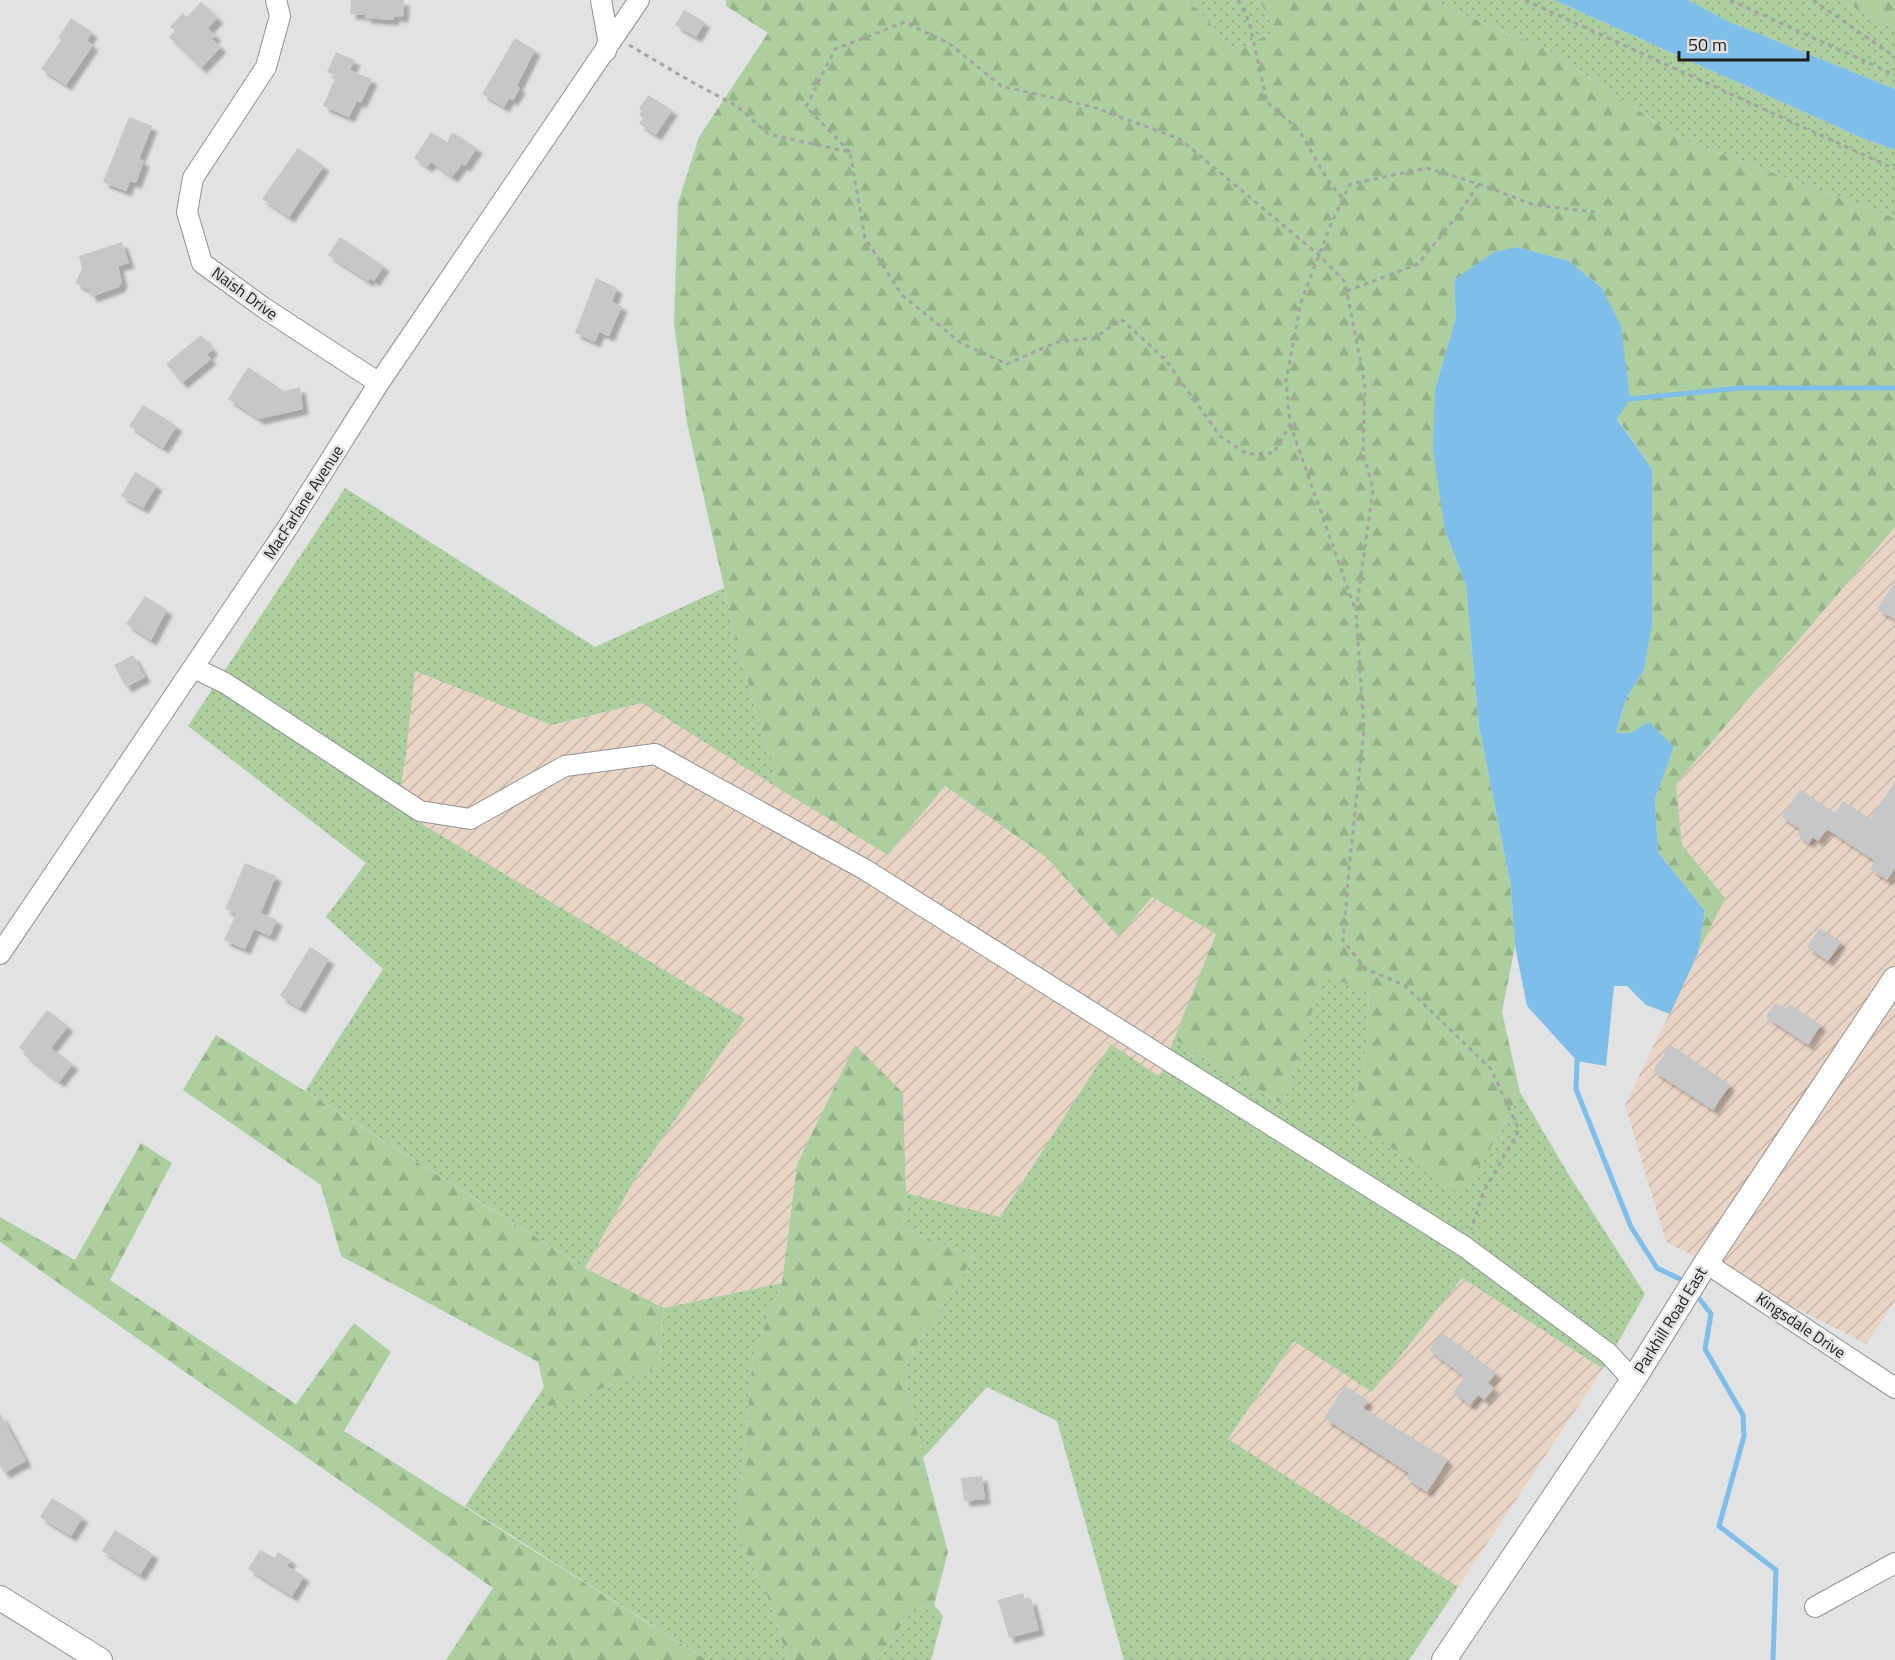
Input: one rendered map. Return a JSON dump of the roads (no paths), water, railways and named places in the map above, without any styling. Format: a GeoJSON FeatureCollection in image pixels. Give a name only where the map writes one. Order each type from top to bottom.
{"type":"FeatureCollection","features":[{"type":"Feature","properties":{"kind":"main road","name":"Parkhill Road East"},"geometry":{"type":"LineString","coordinates":[[1444,1660],[1633,1380],[1706,1263],[1892,989]]}},
{"type":"Feature","properties":{"kind":"main road"},"geometry":{"type":"LineString","coordinates":[[0,1598],[100,1660]]}},
{"type":"Feature","properties":{"kind":"street","name":"Naish Drive"},"geometry":{"type":"LineString","coordinates":[[276,0],[280,16],[266,67],[193,178],[187,212],[202,263],[264,308],[379,383]]}},
{"type":"Feature","properties":{"kind":"street"},"geometry":{"type":"LineString","coordinates":[[601,0],[610,44]]}},
{"type":"Feature","properties":{"kind":"street","name":"MacFarlane Avenue"},"geometry":{"type":"LineString","coordinates":[[0,954],[288,527],[379,383],[639,0]]}},
{"type":"Feature","properties":{"kind":"street"},"geometry":{"type":"LineString","coordinates":[[194,668],[225,683],[420,811],[471,819],[565,766],[655,754],[864,869],[1465,1247],[1608,1353],[1633,1380]]}},
{"type":"Feature","properties":{"kind":"street","name":"Kingsdale Drive"},"geometry":{"type":"LineString","coordinates":[[1706,1263],[1895,1388]]}},
{"type":"Feature","properties":{"kind":"street"},"geometry":{"type":"LineString","coordinates":[[1815,1606],[1895,1563]]}},
{"type":"Feature","properties":{"kind":"water"},"geometry":{"type":"Polygon","coordinates":[[[1554,0],[1688,0],[1727,21],[1895,89],[1895,150],[1860,137],[1554,0]]]}},
{"type":"Feature","properties":{"kind":"water"},"geometry":{"type":"Polygon","coordinates":[[[1517,247],[1569,261],[1602,288],[1621,326],[1630,399],[1617,419],[1652,469],[1652,625],[1644,670],[1626,699],[1616,733],[1630,733],[1649,722],[1674,747],[1655,799],[1658,852],[1705,911],[1698,953],[1670,1014],[1646,1005],[1627,986],[1614,986],[1606,1066],[1577,1061],[1527,1006],[1515,946],[1511,887],[1479,726],[1466,586],[1445,530],[1433,450],[1435,389],[1456,317],[1454,280],[1494,252],[1517,247]]]}},
{"type":"Feature","properties":{"kind":"waterway"},"geometry":{"type":"LineString","coordinates":[[1630,399],[1740,388],[1895,388]]}},
{"type":"Feature","properties":{"kind":"waterway"},"geometry":{"type":"LineString","coordinates":[[1577,1061],[1576,1089],[1631,1227],[1657,1268],[1688,1283]]}},
{"type":"Feature","properties":{"kind":"waterway"},"geometry":{"type":"LineString","coordinates":[[1695,1293],[1711,1314],[1705,1349],[1743,1415],[1744,1436],[1719,1526],[1776,1570],[1773,1660]]}}]}
